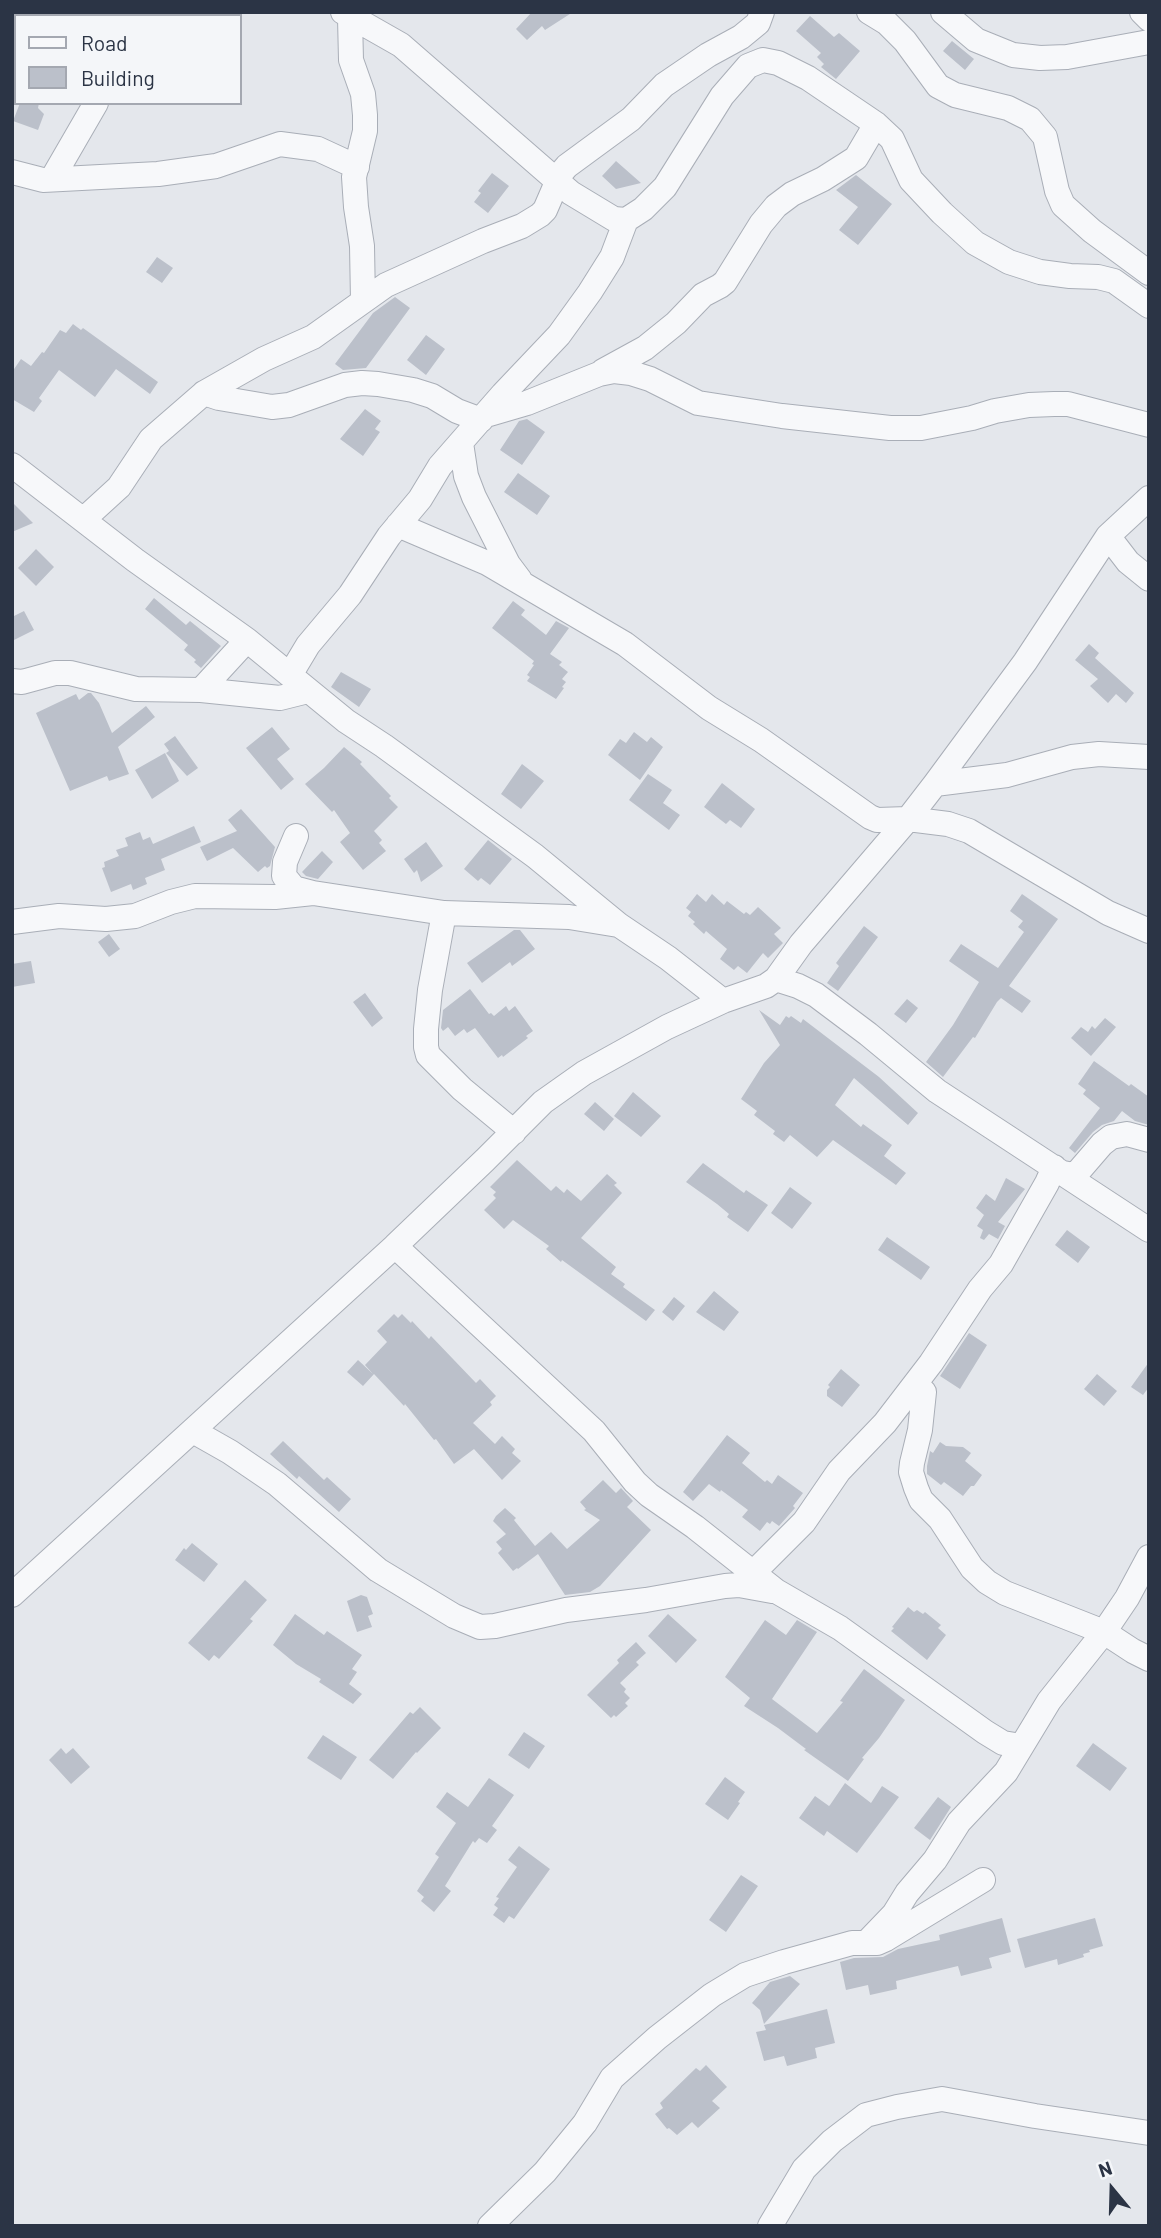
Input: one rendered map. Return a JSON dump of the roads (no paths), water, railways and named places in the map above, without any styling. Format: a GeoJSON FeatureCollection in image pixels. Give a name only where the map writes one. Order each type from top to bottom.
{"type":"FeatureCollection","features":[{"type":"Feature","properties":{"kind":"street"},"geometry":{"type":"LineString","coordinates":[[84,519],[119,487],[151,439],[204,393],[264,359],[313,337],[386,285],[531,222],[545,210],[567,166],[631,119],[664,85],[708,55],[741,37],[758,23],[762,12]]}},
{"type":"Feature","properties":{"kind":"street"},"geometry":{"type":"LineString","coordinates":[[869,12],[887,23],[905,41],[938,86],[955,95],[1008,108],[1030,119],[1045,137],[1057,191],[1063,205],[1084,225],[1149,273]]}},
{"type":"Feature","properties":{"kind":"street"},"geometry":{"type":"LineString","coordinates":[[943,12],[976,40],[1013,55],[1067,57],[1149,42]]}},
{"type":"Feature","properties":{"kind":"street"},"geometry":{"type":"LineString","coordinates":[[1142,12],[1149,19]]}},
{"type":"Feature","properties":{"kind":"street"},"geometry":{"type":"LineString","coordinates":[[346,15],[401,45],[571,193],[614,219],[626,220]]}},
{"type":"Feature","properties":{"kind":"street"},"geometry":{"type":"LineString","coordinates":[[346,15],[351,60],[359,80],[365,115],[365,131],[354,188],[362,247],[363,301]]}},
{"type":"Feature","properties":{"kind":"street"},"geometry":{"type":"LineString","coordinates":[[12,681],[30,681],[55,673],[70,673],[136,689],[201,690],[280,698],[299,683],[308,645],[351,595],[398,525],[420,499],[440,466],[559,335],[612,257],[626,220],[643,209],[665,187],[722,96],[748,66],[756,63],[778,63],[808,78],[876,124],[892,139],[911,180],[975,243],[1009,261],[1040,272],[1114,281],[1149,306]]}},
{"type":"Feature","properties":{"kind":"street"},"geometry":{"type":"LineString","coordinates":[[52,179],[95,105]]}},
{"type":"Feature","properties":{"kind":"street"},"geometry":{"type":"LineString","coordinates":[[204,393],[272,407],[289,405],[345,385],[378,384],[432,396],[457,411],[483,418],[540,398],[599,374],[645,348],[676,323],[703,295],[720,286],[776,206],[856,158],[876,124]]}},
{"type":"Feature","properties":{"kind":"street"},"geometry":{"type":"LineString","coordinates":[[12,172],[43,180],[201,170],[280,144],[318,149],[357,167]]}},
{"type":"Feature","properties":{"kind":"street"},"geometry":{"type":"LineString","coordinates":[[599,374],[614,371],[631,373],[698,402],[782,416],[890,428],[921,428],[995,411],[1054,404],[1068,404],[1149,425]]}},
{"type":"Feature","properties":{"kind":"street"},"geometry":{"type":"LineString","coordinates":[[461,443],[466,476],[474,497],[508,564],[522,583]]}},
{"type":"Feature","properties":{"kind":"street"},"geometry":{"type":"LineString","coordinates":[[12,465],[135,560],[247,640],[346,721],[535,856],[619,925],[668,958],[723,1001]]}},
{"type":"Feature","properties":{"kind":"street"},"geometry":{"type":"LineString","coordinates":[[12,1595],[395,1246],[543,1102],[584,1073],[667,1027],[723,1001],[766,986],[776,979],[809,934],[935,784],[1025,662],[1108,536],[1149,498]]}},
{"type":"Feature","properties":{"kind":"street"},"geometry":{"type":"LineString","coordinates":[[398,525],[487,563],[625,644],[709,708],[761,740],[870,817],[887,821],[908,819],[948,824],[969,831],[1108,913],[1149,931]]}},
{"type":"Feature","properties":{"kind":"street"},"geometry":{"type":"LineString","coordinates":[[1108,536],[1128,562],[1149,579]]}},
{"type":"Feature","properties":{"kind":"street"},"geometry":{"type":"LineString","coordinates":[[201,690],[247,640]]}},
{"type":"Feature","properties":{"kind":"street"},"geometry":{"type":"LineString","coordinates":[[935,784],[1017,773],[1072,757],[1098,754],[1149,757]]}},
{"type":"Feature","properties":{"kind":"street"},"geometry":{"type":"LineString","coordinates":[[296,836],[285,862],[284,876],[294,888],[444,914],[569,917],[619,925]]}},
{"type":"Feature","properties":{"kind":"street"},"geometry":{"type":"LineString","coordinates":[[12,922],[59,916],[106,919],[135,916],[195,896],[275,897],[313,893]]}},
{"type":"Feature","properties":{"kind":"street"},"geometry":{"type":"LineString","coordinates":[[444,914],[430,990],[426,1029],[428,1055],[514,1132]]}},
{"type":"Feature","properties":{"kind":"street"},"geometry":{"type":"LineString","coordinates":[[776,979],[816,995],[937,1091],[1149,1230]]}},
{"type":"Feature","properties":{"kind":"street"},"geometry":{"type":"LineString","coordinates":[[1059,1170],[1073,1175],[1111,1137],[1127,1134],[1149,1140]]}},
{"type":"Feature","properties":{"kind":"street"},"geometry":{"type":"LineString","coordinates":[[752,1574],[798,1530],[839,1471],[885,1423],[937,1356],[980,1289],[1000,1264],[1047,1184],[1059,1170]]}},
{"type":"Feature","properties":{"kind":"street"},"geometry":{"type":"LineString","coordinates":[[395,1246],[594,1431],[635,1482],[649,1495],[695,1527],[776,1591],[840,1628],[985,1732],[1003,1743],[1021,1746]]}},
{"type":"Feature","properties":{"kind":"street"},"geometry":{"type":"LineString","coordinates":[[924,1392],[920,1430],[911,1472],[921,1500],[940,1519],[972,1568],[987,1582],[1005,1593],[1104,1632],[1149,1659]]}},
{"type":"Feature","properties":{"kind":"street"},"geometry":{"type":"LineString","coordinates":[[193,1432],[230,1452],[277,1484],[378,1570],[454,1616],[480,1627],[566,1610],[646,1601],[725,1586],[739,1585],[776,1591]]}},
{"type":"Feature","properties":{"kind":"street"},"geometry":{"type":"LineString","coordinates":[[866,1943],[894,1914],[960,1822],[1006,1772],[1049,1701],[1104,1632],[1127,1598],[1149,1556]]}},
{"type":"Feature","properties":{"kind":"street"},"geometry":{"type":"LineString","coordinates":[[490,2226],[545,2172],[585,2123],[612,2078],[712,1995],[745,1975],[771,1966],[852,1943],[877,1943],[983,1880]]}},
{"type":"Feature","properties":{"kind":"street"},"geometry":{"type":"LineString","coordinates":[[770,2226],[804,2169],[832,2141],[866,2115],[897,2107],[942,2099],[1149,2133]]}}]}
